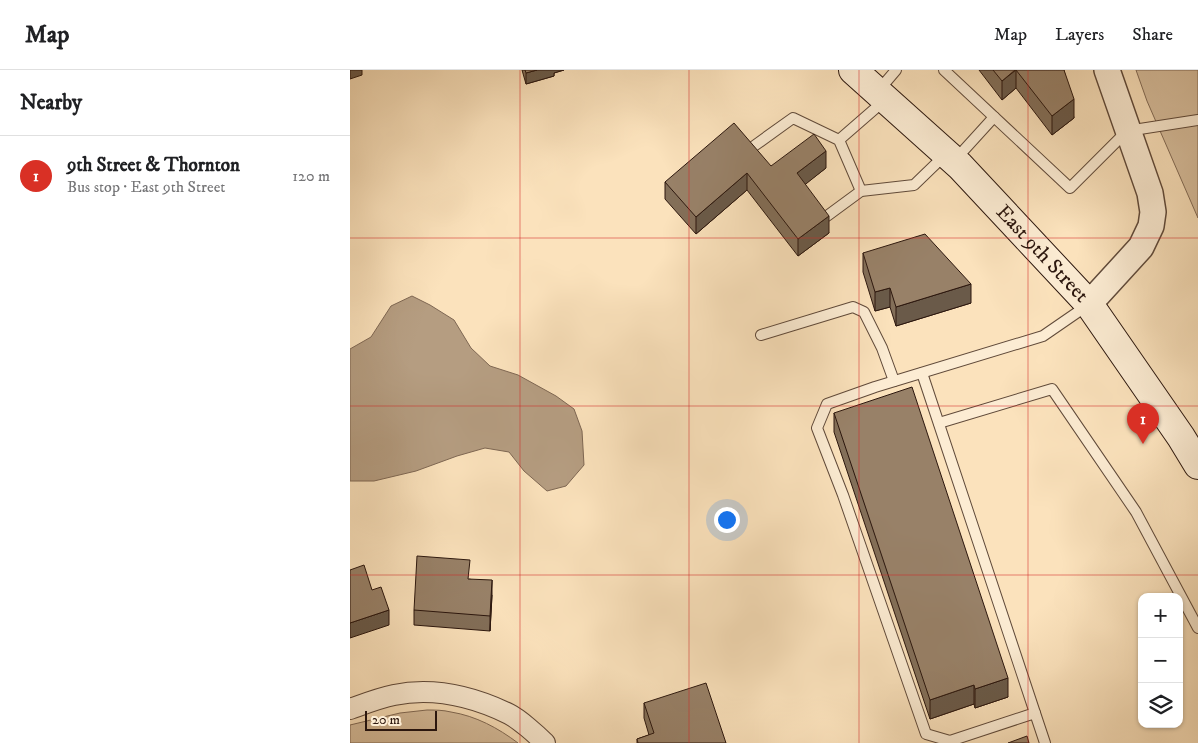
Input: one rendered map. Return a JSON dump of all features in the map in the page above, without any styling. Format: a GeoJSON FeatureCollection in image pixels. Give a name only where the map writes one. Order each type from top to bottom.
{"type":"FeatureCollection","features":[{"type":"Feature","properties":{"kind":"main road","name":"East 9th Street"},"geometry":{"type":"LineString","coordinates":[[853,70],[950,158],[1088,304],[1181,436],[1198,465]]}},
{"type":"Feature","properties":{"kind":"street"},"geometry":{"type":"LineString","coordinates":[[1088,304],[1141,247],[1151,226],[1153,212],[1150,193],[1107,70]]}},
{"type":"Feature","properties":{"kind":"street"},"geometry":{"type":"LineString","coordinates":[[350,708],[394,695],[427,691],[454,695],[511,715],[545,743]]}},
{"type":"Feature","properties":{"kind":"lane"},"geometry":{"type":"LineString","coordinates":[[839,140],[881,96],[896,70]]}},
{"type":"Feature","properties":{"kind":"lane"},"geometry":{"type":"LineString","coordinates":[[944,70],[1070,188],[1127,131],[1198,120]]}},
{"type":"Feature","properties":{"kind":"lane"},"geometry":{"type":"LineString","coordinates":[[827,216],[861,191],[914,186],[950,158],[994,117]]}},
{"type":"Feature","properties":{"kind":"lane"},"geometry":{"type":"LineString","coordinates":[[754,146],[793,118],[839,140],[861,191]]}},
{"type":"Feature","properties":{"kind":"lane"},"geometry":{"type":"LineString","coordinates":[[1035,713],[950,742],[926,734],[843,495],[817,428],[827,404],[894,381],[1043,336],[1088,304]]}},
{"type":"Feature","properties":{"kind":"lane"},"geometry":{"type":"LineString","coordinates":[[761,335],[853,307],[864,312],[882,348],[894,381]]}},
{"type":"Feature","properties":{"kind":"lane"},"geometry":{"type":"LineString","coordinates":[[922,373],[1045,743]]}},
{"type":"Feature","properties":{"kind":"lane"},"geometry":{"type":"LineString","coordinates":[[939,423],[1052,388],[1136,512],[1198,628]]}},
{"type":"Feature","properties":{"kind":"shaded area"},"geometry":{"type":"Polygon","coordinates":[[[1136,70],[1198,70],[1198,218],[1147,101],[1136,70]]]}},
{"type":"Feature","properties":{"kind":"shaded area"},"geometry":{"type":"Polygon","coordinates":[[[412,296],[454,320],[471,348],[490,366],[518,375],[556,396],[574,409],[582,431],[584,465],[566,486],[547,491],[524,471],[509,452],[485,448],[416,471],[374,481],[350,481],[350,349],[371,337],[391,306],[412,296]]]}},
{"type":"Feature","properties":{"kind":"shaded area"},"geometry":{"type":"Polygon","coordinates":[[[427,710],[445,711],[469,716],[503,732],[518,743],[350,743],[350,725],[400,713],[427,710]]]}},
{"type":"Feature","properties":{"kind":"building"},"geometry":{"type":"Polygon","coordinates":[[[525,70],[537,70],[526,73],[525,70]]]}},
{"type":"Feature","properties":{"kind":"building"},"geometry":{"type":"Polygon","coordinates":[[[993,70],[1015,70],[1002,81],[993,70]]]}},
{"type":"Feature","properties":{"kind":"building"},"geometry":{"type":"Polygon","coordinates":[[[1016,70],[1064,70],[1074,99],[1052,116],[1016,70]]]}},
{"type":"Feature","properties":{"kind":"building"},"geometry":{"type":"Polygon","coordinates":[[[734,123],[771,166],[814,134],[826,151],[797,173],[829,216],[798,239],[747,173],[696,217],[665,182],[734,123]]]}},
{"type":"Feature","properties":{"kind":"building"},"geometry":{"type":"Polygon","coordinates":[[[925,234],[971,284],[896,307],[890,288],[875,292],[863,253],[925,234]]]}},
{"type":"Feature","properties":{"kind":"building"},"geometry":{"type":"Polygon","coordinates":[[[912,387],[1008,678],[975,689],[974,685],[930,700],[834,413],[912,387]]]}},
{"type":"Feature","properties":{"kind":"building"},"geometry":{"type":"Polygon","coordinates":[[[417,556],[470,560],[468,579],[492,580],[490,616],[414,610],[417,556]]]}},
{"type":"Feature","properties":{"kind":"building"},"geometry":{"type":"Polygon","coordinates":[[[364,565],[372,590],[381,587],[389,610],[350,623],[350,570],[364,565]]]}},
{"type":"Feature","properties":{"kind":"building"},"geometry":{"type":"Polygon","coordinates":[[[706,683],[726,743],[638,743],[637,739],[654,733],[644,703],[706,683]]]}},
{"type":"Feature","properties":{"kind":"building"},"geometry":{"type":"Polygon","coordinates":[[[1027,736],[1029,743],[1008,743],[1027,736]]]}},
{"type":"Feature","properties":{"kind":"place","name":"9th Street & Thornton"},"geometry":{"type":"Point","coordinates":[1143,444]}}]}
